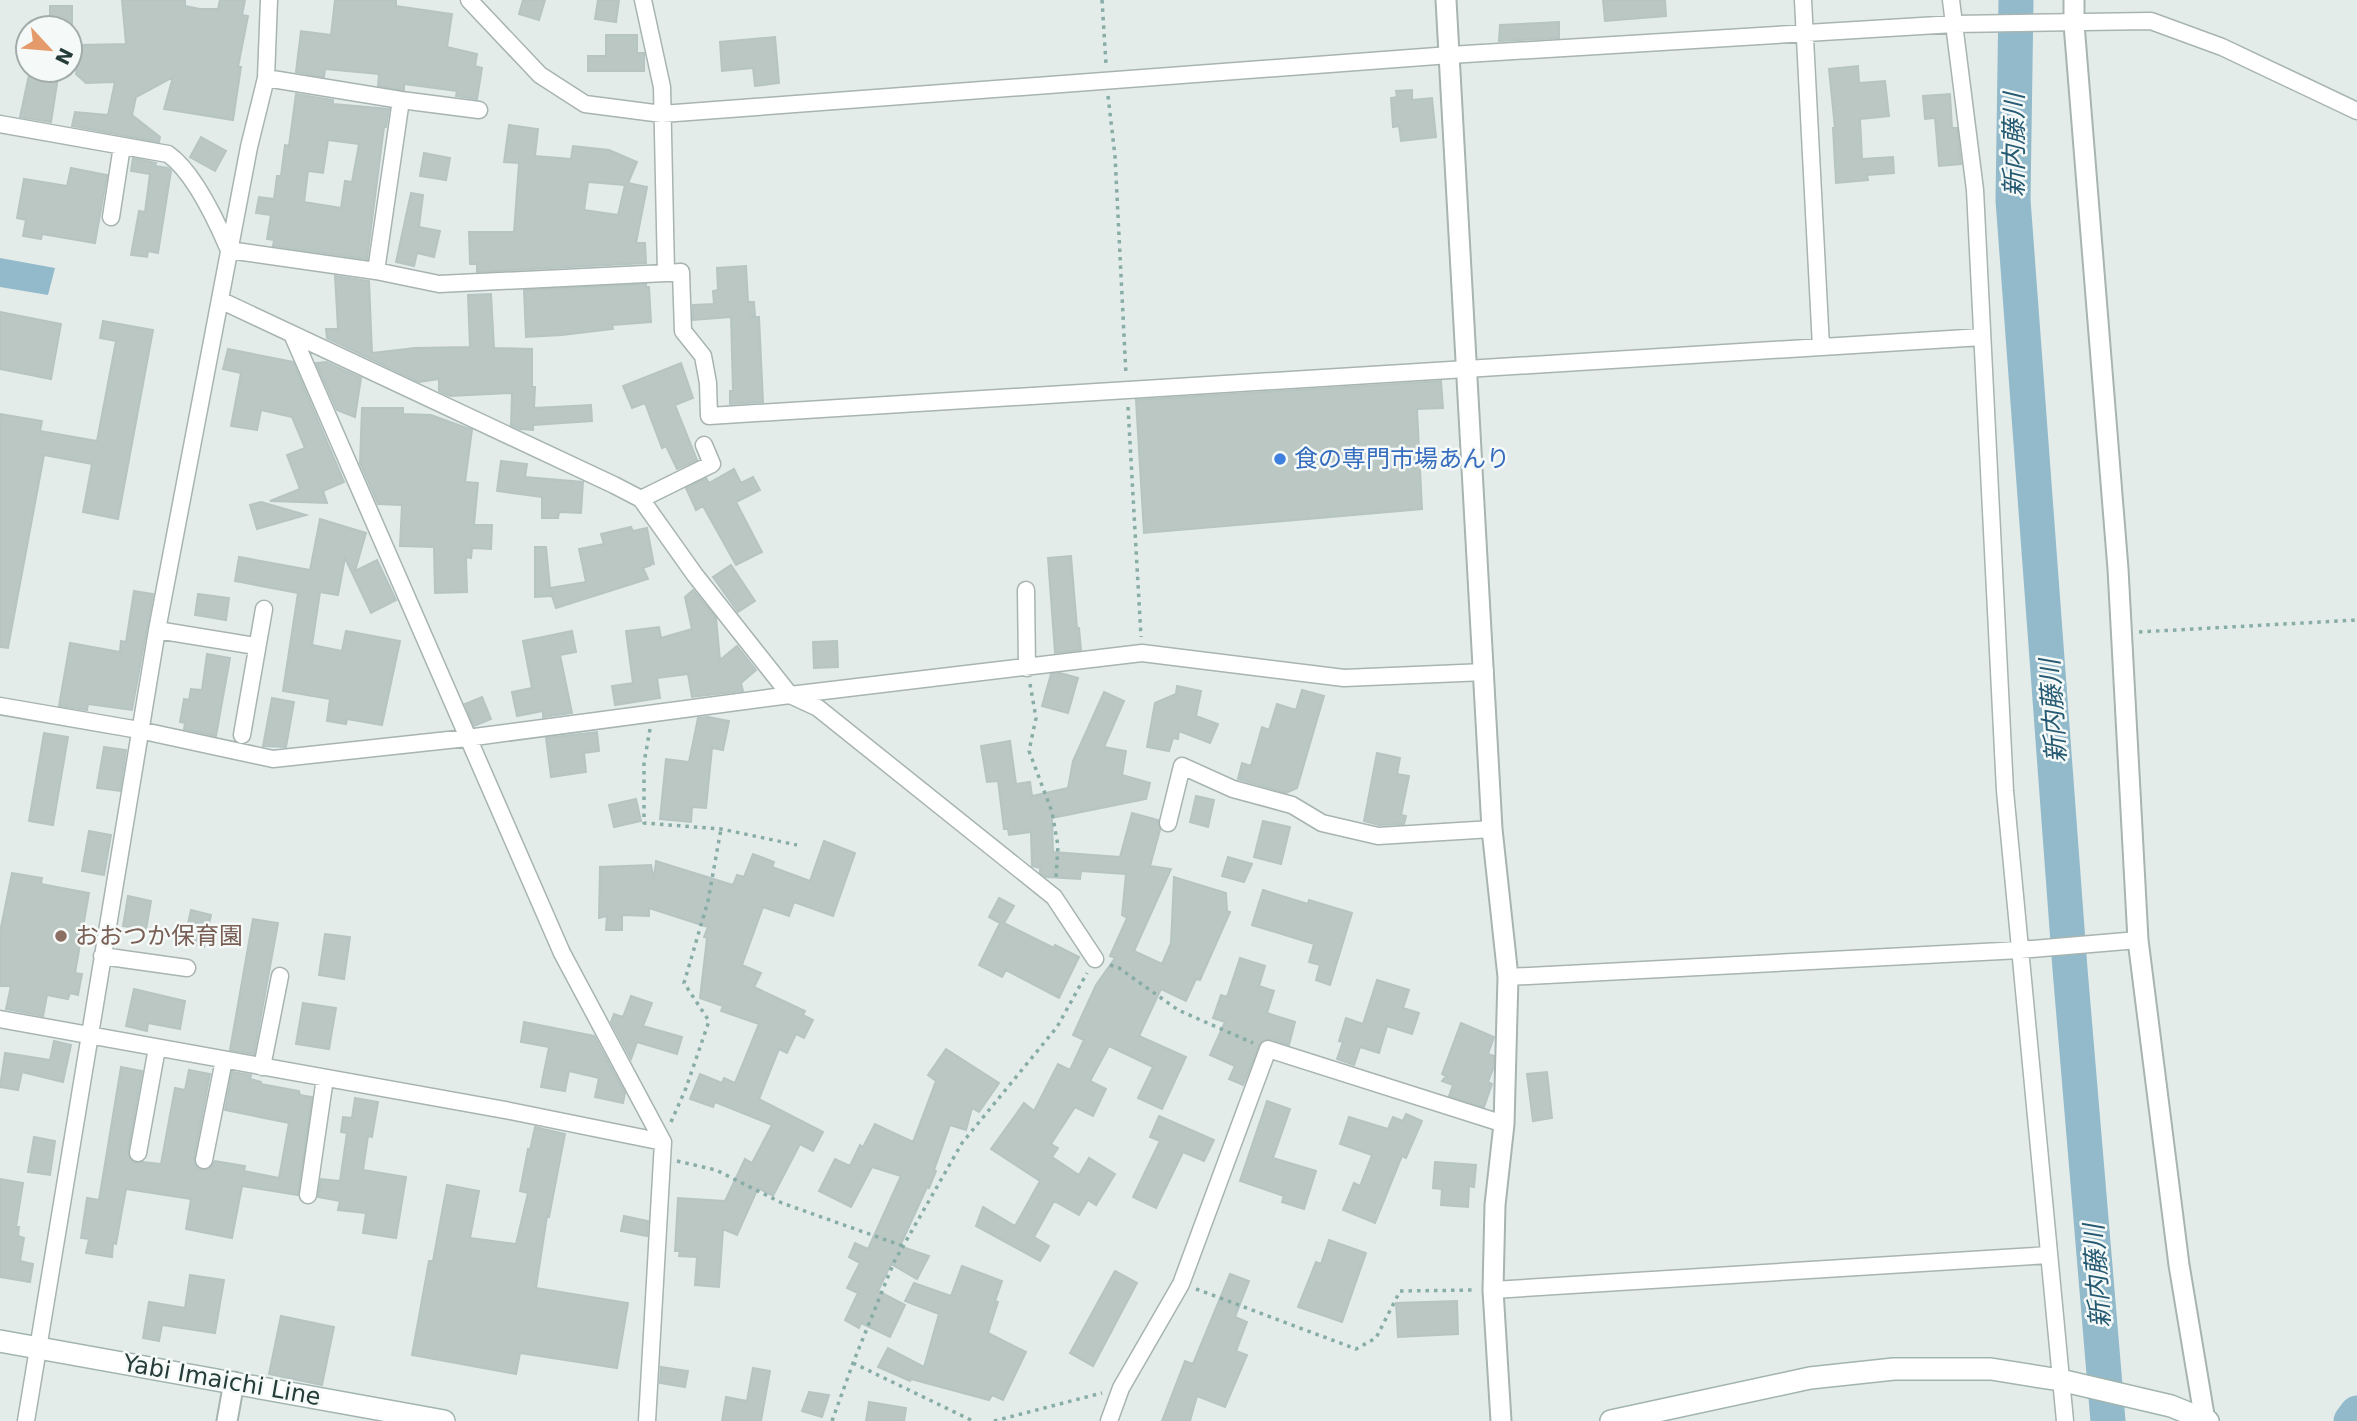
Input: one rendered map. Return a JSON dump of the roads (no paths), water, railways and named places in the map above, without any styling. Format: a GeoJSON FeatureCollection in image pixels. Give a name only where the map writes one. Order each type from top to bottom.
{"type":"FeatureCollection","features":[{"type":"Feature","properties":{"kind":"main road","name":"Yabi Imaichi Line"},"geometry":{"type":"LineString","coordinates":[[0,1340],[444,1421]]}},
{"type":"Feature","properties":{"kind":"main road"},"geometry":{"type":"LineString","coordinates":[[1611,1421],[1810,1378],[1894,1369],[1990,1369],[2060,1380],[2171,1406],[2206,1421]]}},
{"type":"Feature","properties":{"kind":"street"},"geometry":{"type":"LineString","coordinates":[[26,1421],[139,730],[249,147],[266,78],[269,0]]}},
{"type":"Feature","properties":{"kind":"street"},"geometry":{"type":"LineString","coordinates":[[469,0],[540,75],[585,104],[662,114],[1450,55],[1961,24],[2052,21],[2074,24],[2151,20],[2222,47],[2357,110]]}},
{"type":"Feature","properties":{"kind":"street"},"geometry":{"type":"LineString","coordinates":[[643,0],[662,88],[666,273]]}},
{"type":"Feature","properties":{"kind":"street"},"geometry":{"type":"LineString","coordinates":[[1447,0],[1492,829],[1508,978],[1504,1124],[1495,1205],[1493,1290],[1501,1421]]}},
{"type":"Feature","properties":{"kind":"street"},"geometry":{"type":"LineString","coordinates":[[1803,0],[1821,347]]}},
{"type":"Feature","properties":{"kind":"street"},"geometry":{"type":"LineString","coordinates":[[1951,0],[1961,24],[1975,190],[2006,791],[2065,1421]]}},
{"type":"Feature","properties":{"kind":"street"},"geometry":{"type":"LineString","coordinates":[[2074,0],[2121,633],[2138,940],[2179,1265],[2206,1421]]}},
{"type":"Feature","properties":{"kind":"street"},"geometry":{"type":"LineString","coordinates":[[266,78],[478,110]]}},
{"type":"Feature","properties":{"kind":"street"},"geometry":{"type":"LineString","coordinates":[[376,271],[401,100]]}},
{"type":"Feature","properties":{"kind":"street"},"geometry":{"type":"LineString","coordinates":[[0,124],[168,154],[177,160],[213,214],[229,250]]}},
{"type":"Feature","properties":{"kind":"street"},"geometry":{"type":"LineString","coordinates":[[111,217],[122,146]]}},
{"type":"Feature","properties":{"kind":"street"},"geometry":{"type":"LineString","coordinates":[[229,250],[376,271],[439,284],[681,272],[683,331],[703,356],[708,383],[709,416],[1982,337]]}},
{"type":"Feature","properties":{"kind":"street"},"geometry":{"type":"LineString","coordinates":[[220,300],[641,499],[695,575],[790,695],[818,708],[1054,897],[1095,959]]}},
{"type":"Feature","properties":{"kind":"street"},"geometry":{"type":"LineString","coordinates":[[292,334],[562,953],[662,1150],[647,1421]]}},
{"type":"Feature","properties":{"kind":"street"},"geometry":{"type":"LineString","coordinates":[[641,499],[712,464],[704,445]]}},
{"type":"Feature","properties":{"kind":"street"},"geometry":{"type":"LineString","coordinates":[[1026,590],[1027,668]]}},
{"type":"Feature","properties":{"kind":"street"},"geometry":{"type":"LineString","coordinates":[[242,735],[264,609]]}},
{"type":"Feature","properties":{"kind":"street"},"geometry":{"type":"LineString","coordinates":[[157,630],[256,646]]}},
{"type":"Feature","properties":{"kind":"street"},"geometry":{"type":"LineString","coordinates":[[0,706],[139,730],[273,759],[467,738],[790,695],[1142,653],[1344,678],[1485,673]]}},
{"type":"Feature","properties":{"kind":"street"},"geometry":{"type":"LineString","coordinates":[[1168,823],[1182,766],[1233,789],[1292,805],[1322,823],[1378,836],[1492,829]]}},
{"type":"Feature","properties":{"kind":"street"},"geometry":{"type":"LineString","coordinates":[[1508,978],[2020,950],[2138,940]]}},
{"type":"Feature","properties":{"kind":"street"},"geometry":{"type":"LineString","coordinates":[[102,956],[187,968]]}},
{"type":"Feature","properties":{"kind":"street"},"geometry":{"type":"LineString","coordinates":[[262,1067],[280,976]]}},
{"type":"Feature","properties":{"kind":"street"},"geometry":{"type":"LineString","coordinates":[[0,1019],[510,1111],[662,1150]]}},
{"type":"Feature","properties":{"kind":"street"},"geometry":{"type":"LineString","coordinates":[[138,1153],[157,1048]]}},
{"type":"Feature","properties":{"kind":"street"},"geometry":{"type":"LineString","coordinates":[[1109,1421],[1121,1388],[1181,1284],[1268,1049],[1504,1124]]}},
{"type":"Feature","properties":{"kind":"street"},"geometry":{"type":"LineString","coordinates":[[204,1160],[223,1060]]}},
{"type":"Feature","properties":{"kind":"street"},"geometry":{"type":"LineString","coordinates":[[308,1195],[325,1078]]}},
{"type":"Feature","properties":{"kind":"street"},"geometry":{"type":"LineString","coordinates":[[1493,1290],[2049,1255]]}},
{"type":"Feature","properties":{"kind":"street"},"geometry":{"type":"LineString","coordinates":[[227,1421],[234,1381]]}},
{"type":"Feature","properties":{"kind":"water"},"geometry":{"type":"Polygon","coordinates":[[[0,258],[55,268],[48,295],[0,287],[0,258]]]}},
{"type":"Feature","properties":{"kind":"waterway","name":"新内藤川"},"geometry":{"type":"LineString","coordinates":[[2016,0],[2013,200],[2070,969],[2108,1421]]}},
{"type":"Feature","properties":{"kind":"waterway"},"geometry":{"type":"LineString","coordinates":[[2351,1421],[2357,1413]]}},
{"type":"Feature","properties":{"kind":"place","name":"食の専門市場あんり"},"geometry":{"type":"Point","coordinates":[1280,459]}},
{"type":"Feature","properties":{"kind":"place","name":"おおつか保育園"},"geometry":{"type":"Point","coordinates":[61,936]}}]}
